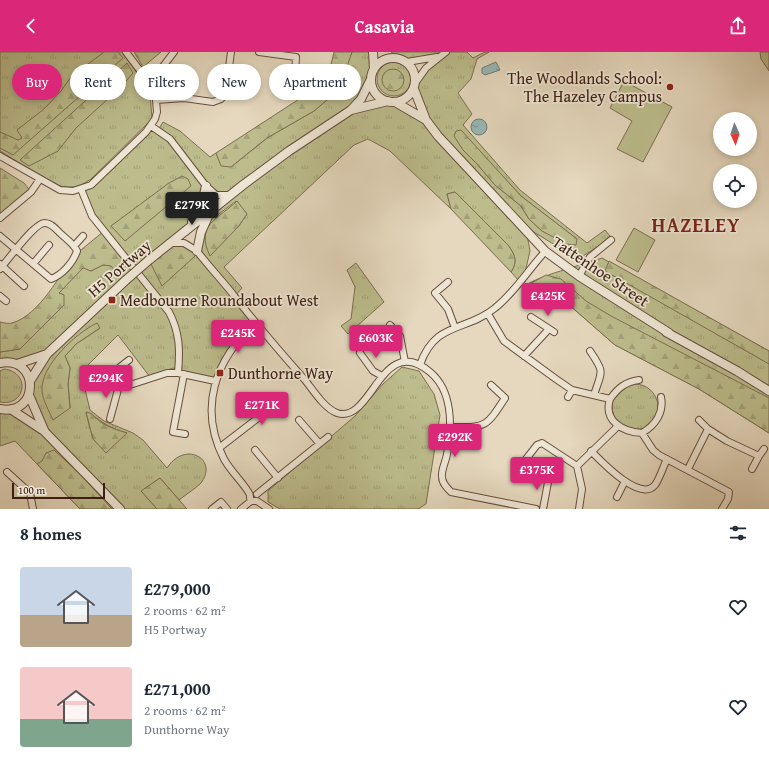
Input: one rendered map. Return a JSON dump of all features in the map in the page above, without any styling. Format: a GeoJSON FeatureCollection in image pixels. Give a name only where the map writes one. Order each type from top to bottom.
{"type":"FeatureCollection","features":[{"type":"Feature","properties":{"kind":"street"},"geometry":{"type":"LineString","coordinates":[[126,52],[135,64]]}},
{"type":"Feature","properties":{"kind":"street"},"geometry":{"type":"LineString","coordinates":[[165,64],[174,52]]}},
{"type":"Feature","properties":{"kind":"street"},"geometry":{"type":"LineString","coordinates":[[198,100],[213,102],[221,99],[226,90],[231,52]]}},
{"type":"Feature","properties":{"kind":"street"},"geometry":{"type":"LineString","coordinates":[[259,52],[296,57],[296,64]]}},
{"type":"Feature","properties":{"kind":"street"},"geometry":{"type":"LineString","coordinates":[[373,52],[374,69],[371,79],[375,93],[391,102],[406,98],[426,68],[442,54]]}},
{"type":"Feature","properties":{"kind":"street"},"geometry":{"type":"LineString","coordinates":[[407,62],[442,54]]}},
{"type":"Feature","properties":{"kind":"street"},"geometry":{"type":"LineString","coordinates":[[374,69],[384,59],[394,55],[407,62],[412,68],[415,86]]}},
{"type":"Feature","properties":{"kind":"street","name":"H5 Portway"},"geometry":{"type":"LineString","coordinates":[[30,381],[47,354],[126,280],[211,209],[289,151],[351,110],[361,99],[371,79]]}},
{"type":"Feature","properties":{"kind":"street","name":"Tattenhoe Street"},"geometry":{"type":"LineString","coordinates":[[415,86],[426,120],[438,136],[507,208],[545,251],[579,276],[669,333],[737,371],[769,391]]}},
{"type":"Feature","properties":{"kind":"street"},"geometry":{"type":"LineString","coordinates":[[0,156],[60,190],[73,191],[81,189],[91,185],[151,126],[157,112],[156,100]]}},
{"type":"Feature","properties":{"kind":"street","name":"Tattenhoe Street"},"geometry":{"type":"LineString","coordinates":[[391,102],[426,120]]}},
{"type":"Feature","properties":{"kind":"street","name":"H5 Portway"},"geometry":{"type":"LineString","coordinates":[[351,110],[391,102]]}},
{"type":"Feature","properties":{"kind":"street"},"geometry":{"type":"LineString","coordinates":[[151,126],[170,139],[206,186],[216,195],[230,195]]}},
{"type":"Feature","properties":{"kind":"street"},"geometry":{"type":"LineString","coordinates":[[0,218],[31,192],[40,179]]}},
{"type":"Feature","properties":{"kind":"street"},"geometry":{"type":"LineString","coordinates":[[189,226],[202,204],[206,186]]}},
{"type":"Feature","properties":{"kind":"street"},"geometry":{"type":"LineString","coordinates":[[81,189],[92,216],[169,312],[176,327],[180,342],[181,374],[173,432]]}},
{"type":"Feature","properties":{"kind":"street","name":"Tattenhoe Street"},"geometry":{"type":"LineString","coordinates":[[507,208],[522,232],[542,255],[577,281],[627,313],[669,333]]}},
{"type":"Feature","properties":{"kind":"street"},"geometry":{"type":"LineString","coordinates":[[197,250],[201,232],[211,209]]}},
{"type":"Feature","properties":{"kind":"street"},"geometry":{"type":"LineString","coordinates":[[0,236],[16,251],[51,279],[58,276],[76,255],[77,249],[50,224],[44,222],[38,225],[16,251],[1,266],[24,286]]}},
{"type":"Feature","properties":{"kind":"street"},"geometry":{"type":"LineString","coordinates":[[74,246],[83,236]]}},
{"type":"Feature","properties":{"kind":"street"},"geometry":{"type":"LineString","coordinates":[[579,276],[590,257],[611,240]]}},
{"type":"Feature","properties":{"kind":"street"},"geometry":{"type":"LineString","coordinates":[[169,243],[184,243],[197,250],[256,323],[327,406],[337,413],[347,413],[357,407],[370,394],[382,376],[394,364],[405,362],[420,364],[431,372],[440,383],[447,399],[449,427],[447,452],[442,477],[444,485],[451,492],[508,506],[536,509]]}},
{"type":"Feature","properties":{"kind":"street"},"geometry":{"type":"LineString","coordinates":[[33,264],[50,245]]}},
{"type":"Feature","properties":{"kind":"street"},"geometry":{"type":"LineString","coordinates":[[420,364],[431,342],[441,334],[488,314],[501,303],[542,255]]}},
{"type":"Feature","properties":{"kind":"street"},"geometry":{"type":"LineString","coordinates":[[448,282],[435,293],[448,309],[455,328]]}},
{"type":"Feature","properties":{"kind":"street"},"geometry":{"type":"LineString","coordinates":[[0,296],[6,301]]}},
{"type":"Feature","properties":{"kind":"street"},"geometry":{"type":"LineString","coordinates":[[488,314],[504,341],[572,390],[610,399]]}},
{"type":"Feature","properties":{"kind":"street"},"geometry":{"type":"LineString","coordinates":[[524,356],[552,331],[531,317]]}},
{"type":"Feature","properties":{"kind":"street"},"geometry":{"type":"LineString","coordinates":[[256,323],[232,348],[215,382],[213,422],[219,448],[234,475],[254,498],[269,509]]}},
{"type":"Feature","properties":{"kind":"street"},"geometry":{"type":"LineString","coordinates":[[390,325],[400,336],[405,362]]}},
{"type":"Feature","properties":{"kind":"street"},"geometry":{"type":"LineString","coordinates":[[590,351],[601,367],[601,373],[594,395]]}},
{"type":"Feature","properties":{"kind":"street"},"geometry":{"type":"LineString","coordinates":[[360,353],[373,371],[382,376]]}},
{"type":"Feature","properties":{"kind":"street","name":"H5 Portway"},"geometry":{"type":"LineString","coordinates":[[17,364],[47,354]]}},
{"type":"Feature","properties":{"kind":"street"},"geometry":{"type":"LineString","coordinates":[[110,419],[120,367],[129,360]]}},
{"type":"Feature","properties":{"kind":"street"},"geometry":{"type":"LineString","coordinates":[[0,363],[17,364],[23,368],[30,381],[29,396],[44,431]]}},
{"type":"Feature","properties":{"kind":"street"},"geometry":{"type":"LineString","coordinates":[[103,377],[118,382],[133,384],[167,373],[181,374],[215,382]]}},
{"type":"Feature","properties":{"kind":"street"},"geometry":{"type":"LineString","coordinates":[[639,380],[622,385],[610,399],[608,406],[610,418],[618,426],[630,431],[642,433],[654,424],[659,417],[662,402],[661,397]]}},
{"type":"Feature","properties":{"kind":"street"},"geometry":{"type":"LineString","coordinates":[[449,427],[480,428],[490,421],[505,398],[491,385]]}},
{"type":"Feature","properties":{"kind":"street"},"geometry":{"type":"LineString","coordinates":[[568,397],[572,390]]}},
{"type":"Feature","properties":{"kind":"street"},"geometry":{"type":"LineString","coordinates":[[0,409],[12,410],[19,407],[29,396]]}},
{"type":"Feature","properties":{"kind":"street"},"geometry":{"type":"LineString","coordinates":[[219,448],[242,429],[272,408]]}},
{"type":"Feature","properties":{"kind":"street"},"geometry":{"type":"LineString","coordinates":[[12,410],[44,431],[120,509]]}},
{"type":"Feature","properties":{"kind":"street"},"geometry":{"type":"LineString","coordinates":[[299,420],[319,443]]}},
{"type":"Feature","properties":{"kind":"street"},"geometry":{"type":"LineString","coordinates":[[699,420],[727,441],[759,456]]}},
{"type":"Feature","properties":{"kind":"street"},"geometry":{"type":"LineString","coordinates":[[576,466],[618,426]]}},
{"type":"Feature","properties":{"kind":"street"},"geometry":{"type":"LineString","coordinates":[[688,469],[708,428]]}},
{"type":"Feature","properties":{"kind":"street"},"geometry":{"type":"LineString","coordinates":[[166,436],[173,432],[185,434]]}},
{"type":"Feature","properties":{"kind":"street"},"geometry":{"type":"LineString","coordinates":[[642,433],[653,450],[729,492],[728,500],[722,509]]}},
{"type":"Feature","properties":{"kind":"street"},"geometry":{"type":"LineString","coordinates":[[241,509],[328,436]]}},
{"type":"Feature","properties":{"kind":"street"},"geometry":{"type":"LineString","coordinates":[[526,458],[536,445],[542,443],[576,466],[582,490],[579,509]]}},
{"type":"Feature","properties":{"kind":"street"},"geometry":{"type":"LineString","coordinates":[[752,469],[764,449]]}},
{"type":"Feature","properties":{"kind":"street"},"geometry":{"type":"LineString","coordinates":[[255,450],[278,478]]}},
{"type":"Feature","properties":{"kind":"street"},"geometry":{"type":"LineString","coordinates":[[591,451],[624,483],[644,489],[650,489],[655,485],[667,459]]}},
{"type":"Feature","properties":{"kind":"street"},"geometry":{"type":"LineString","coordinates":[[7,472],[30,493],[33,509]]}},
{"type":"Feature","properties":{"kind":"street"},"geometry":{"type":"LineString","coordinates":[[543,509],[549,477]]}},
{"type":"Feature","properties":{"kind":"street"},"geometry":{"type":"LineString","coordinates":[[617,497],[624,483]]}},
{"type":"Feature","properties":{"kind":"street"},"geometry":{"type":"LineString","coordinates":[[212,509],[219,500],[227,509]]}},
{"type":"Feature","properties":{"kind":"green space"},"geometry":{"type":"Polygon","coordinates":[[[0,52],[123,52],[134,69],[134,100],[151,100],[152,119],[91,179],[78,187],[65,187],[53,184],[0,151],[0,52]]]}},
{"type":"Feature","properties":{"kind":"green space"},"geometry":{"type":"Polygon","coordinates":[[[104,52],[118,52],[123,58],[116,64],[88,64],[104,52]]]}},
{"type":"Feature","properties":{"kind":"green space"},"geometry":{"type":"Polygon","coordinates":[[[134,52],[161,52],[147,64],[141,64],[134,52]]]}},
{"type":"Feature","properties":{"kind":"green space"},"geometry":{"type":"Polygon","coordinates":[[[334,52],[352,52],[348,64],[331,64],[334,52]]]}},
{"type":"Feature","properties":{"kind":"green space"},"geometry":{"type":"Polygon","coordinates":[[[352,52],[373,52],[372,69],[365,89],[361,95],[361,64],[347,64],[352,52]]]}},
{"type":"Feature","properties":{"kind":"green space"},"geometry":{"type":"Polygon","coordinates":[[[391,52],[467,52],[473,58],[485,52],[489,52],[477,59],[471,79],[458,93],[472,114],[463,125],[520,190],[587,243],[605,230],[610,236],[599,246],[578,259],[532,231],[525,224],[530,251],[524,277],[520,282],[511,272],[515,258],[508,245],[455,192],[447,194],[451,209],[390,151],[368,139],[354,145],[224,267],[242,288],[235,296],[256,323],[248,330],[215,381],[173,368],[150,377],[118,335],[86,367],[84,385],[90,410],[104,421],[133,433],[143,440],[167,468],[174,460],[182,455],[190,454],[198,456],[203,460],[206,467],[201,483],[179,500],[160,478],[142,491],[157,509],[80,509],[15,441],[0,446],[0,409],[6,410],[44,431],[29,395],[30,381],[47,355],[17,364],[0,363],[0,352],[20,349],[64,295],[59,293],[83,267],[91,271],[103,265],[129,264],[92,216],[81,189],[87,187],[151,126],[158,130],[163,122],[180,131],[210,157],[216,153],[219,159],[231,167],[267,138],[314,111],[325,101],[358,100],[351,110],[388,105],[395,102],[427,118],[414,89],[416,82],[438,57],[407,62],[391,52]],[[463,150],[495,185],[521,206],[529,219],[542,231],[577,239],[521,196],[481,153],[463,150]],[[206,187],[189,227],[170,243],[197,250],[200,228],[230,195],[216,195],[206,187]],[[236,201],[215,217],[238,227],[247,214],[236,201]],[[100,328],[59,353],[70,408],[68,384],[70,368],[65,356],[76,344],[100,328]],[[86,413],[93,439],[127,433],[107,425],[90,413],[86,413]]]}},
{"type":"Feature","properties":{"kind":"green space"},"geometry":{"type":"Polygon","coordinates":[[[760,52],[769,52],[769,71],[761,59],[760,52]]]}},
{"type":"Feature","properties":{"kind":"green space"},"geometry":{"type":"Polygon","coordinates":[[[394,62],[406,67],[411,79],[406,91],[394,96],[382,91],[377,79],[382,67],[394,62]]]}},
{"type":"Feature","properties":{"kind":"green space"},"geometry":{"type":"Polygon","coordinates":[[[127,63],[133,73],[126,81],[126,64],[127,63]]]}},
{"type":"Feature","properties":{"kind":"green space"},"geometry":{"type":"Polygon","coordinates":[[[393,69],[401,72],[404,80],[401,88],[393,91],[385,88],[382,80],[385,72],[393,69]]]}},
{"type":"Feature","properties":{"kind":"green space"},"geometry":{"type":"Polygon","coordinates":[[[70,78],[70,100],[75,100],[13,155],[0,148],[0,132],[18,140],[22,138],[17,130],[44,109],[52,100],[62,100],[62,90],[70,78]]]}},
{"type":"Feature","properties":{"kind":"green space"},"geometry":{"type":"Polygon","coordinates":[[[624,81],[672,107],[643,162],[617,149],[632,121],[610,108],[624,81]]]}},
{"type":"Feature","properties":{"kind":"green space"},"geometry":{"type":"Polygon","coordinates":[[[86,100],[107,100],[76,128],[58,151],[29,166],[20,160],[86,100]]]}},
{"type":"Feature","properties":{"kind":"green space"},"geometry":{"type":"Polygon","coordinates":[[[298,100],[327,100],[314,111],[267,138],[231,167],[221,166],[216,153],[298,100]]]}},
{"type":"Feature","properties":{"kind":"green space"},"geometry":{"type":"Polygon","coordinates":[[[461,130],[521,196],[577,239],[576,245],[566,244],[542,231],[529,219],[521,206],[495,185],[463,150],[454,136],[456,131],[461,130]]]}},
{"type":"Feature","properties":{"kind":"green space"},"geometry":{"type":"Polygon","coordinates":[[[0,168],[24,183],[31,192],[0,218],[0,168]]]}},
{"type":"Feature","properties":{"kind":"green space"},"geometry":{"type":"Polygon","coordinates":[[[182,176],[188,179],[191,186],[125,241],[111,226],[169,183],[182,176]]]}},
{"type":"Feature","properties":{"kind":"green space"},"geometry":{"type":"Polygon","coordinates":[[[455,192],[508,245],[515,258],[511,272],[451,209],[447,194],[455,192]]]}},
{"type":"Feature","properties":{"kind":"green space"},"geometry":{"type":"Polygon","coordinates":[[[237,201],[247,214],[238,227],[210,256],[205,237],[207,230],[216,218],[237,201]]]}},
{"type":"Feature","properties":{"kind":"green space"},"geometry":{"type":"Polygon","coordinates":[[[634,228],[655,240],[638,272],[616,260],[634,228]]]}},
{"type":"Feature","properties":{"kind":"green space"},"geometry":{"type":"Polygon","coordinates":[[[104,231],[129,264],[117,273],[111,266],[103,265],[91,271],[83,268],[59,293],[64,295],[64,305],[20,349],[0,352],[0,322],[12,323],[22,319],[32,312],[49,293],[77,251],[81,250],[104,231]]]}},
{"type":"Feature","properties":{"kind":"green space"},"geometry":{"type":"Polygon","coordinates":[[[169,243],[184,243],[197,251],[194,257],[162,286],[149,260],[169,243]]]}},
{"type":"Feature","properties":{"kind":"green space"},"geometry":{"type":"Polygon","coordinates":[[[602,258],[769,351],[769,433],[699,389],[615,345],[552,290],[524,287],[529,283],[548,275],[602,258]]]}},
{"type":"Feature","properties":{"kind":"green space"},"geometry":{"type":"Polygon","coordinates":[[[609,261],[769,351],[769,364],[605,271],[609,261]]]}},
{"type":"Feature","properties":{"kind":"green space"},"geometry":{"type":"Polygon","coordinates":[[[356,263],[384,302],[348,334],[341,326],[351,319],[355,287],[347,270],[356,263]]]}},
{"type":"Feature","properties":{"kind":"green space"},"geometry":{"type":"Polygon","coordinates":[[[546,275],[561,279],[586,301],[611,316],[769,398],[769,433],[699,389],[615,345],[552,290],[524,287],[546,275]]]}},
{"type":"Feature","properties":{"kind":"green space"},"geometry":{"type":"Polygon","coordinates":[[[97,323],[100,328],[76,344],[65,356],[70,368],[68,384],[70,408],[53,420],[42,391],[43,381],[47,371],[53,361],[70,342],[79,334],[97,323]]]}},
{"type":"Feature","properties":{"kind":"green space"},"geometry":{"type":"Polygon","coordinates":[[[402,367],[419,371],[434,394],[440,415],[426,504],[418,509],[280,509],[268,502],[268,491],[355,416],[383,384],[402,367]]]}},
{"type":"Feature","properties":{"kind":"green space"},"geometry":{"type":"Polygon","coordinates":[[[4,369],[13,371],[18,376],[22,388],[20,395],[9,402],[0,402],[0,371],[4,369]]]}},
{"type":"Feature","properties":{"kind":"green space"},"geometry":{"type":"Polygon","coordinates":[[[630,384],[640,384],[648,388],[654,394],[658,402],[658,412],[654,420],[648,426],[640,430],[630,430],[622,426],[616,420],[612,412],[612,402],[616,394],[622,388],[630,384]]]}},
{"type":"Feature","properties":{"kind":"green space"},"geometry":{"type":"Polygon","coordinates":[[[86,412],[93,415],[105,425],[127,433],[106,453],[93,439],[86,412]]]}},
{"type":"Feature","properties":{"kind":"green space"},"geometry":{"type":"Polygon","coordinates":[[[54,450],[79,473],[112,509],[80,509],[37,464],[42,461],[46,453],[54,450]]]}},
{"type":"Feature","properties":{"kind":"green space"},"geometry":{"type":"Polygon","coordinates":[[[160,478],[187,509],[157,509],[141,491],[160,478]]]}},
{"type":"Feature","properties":{"kind":"water"},"geometry":{"type":"Polygon","coordinates":[[[496,62],[500,70],[485,75],[482,73],[482,68],[496,62]]]}},
{"type":"Feature","properties":{"kind":"water"},"geometry":{"type":"Polygon","coordinates":[[[476,119],[482,119],[487,124],[485,133],[482,135],[476,135],[471,130],[471,124],[476,119]]]}},
{"type":"Feature","properties":{"kind":"place","name":"The Woodlands School: The Hazeley Campus"},"geometry":{"type":"Point","coordinates":[670,87]}},
{"type":"Feature","properties":{"kind":"place","name":"Medbourne Roundabout West"},"geometry":{"type":"Point","coordinates":[112,300]}},
{"type":"Feature","properties":{"kind":"place","name":"Dunthorne Way"},"geometry":{"type":"Point","coordinates":[220,373]}},
{"type":"Feature","properties":{"kind":"district","name":"HAZELEY"},"geometry":{"type":"Point","coordinates":[696,225]}}]}
